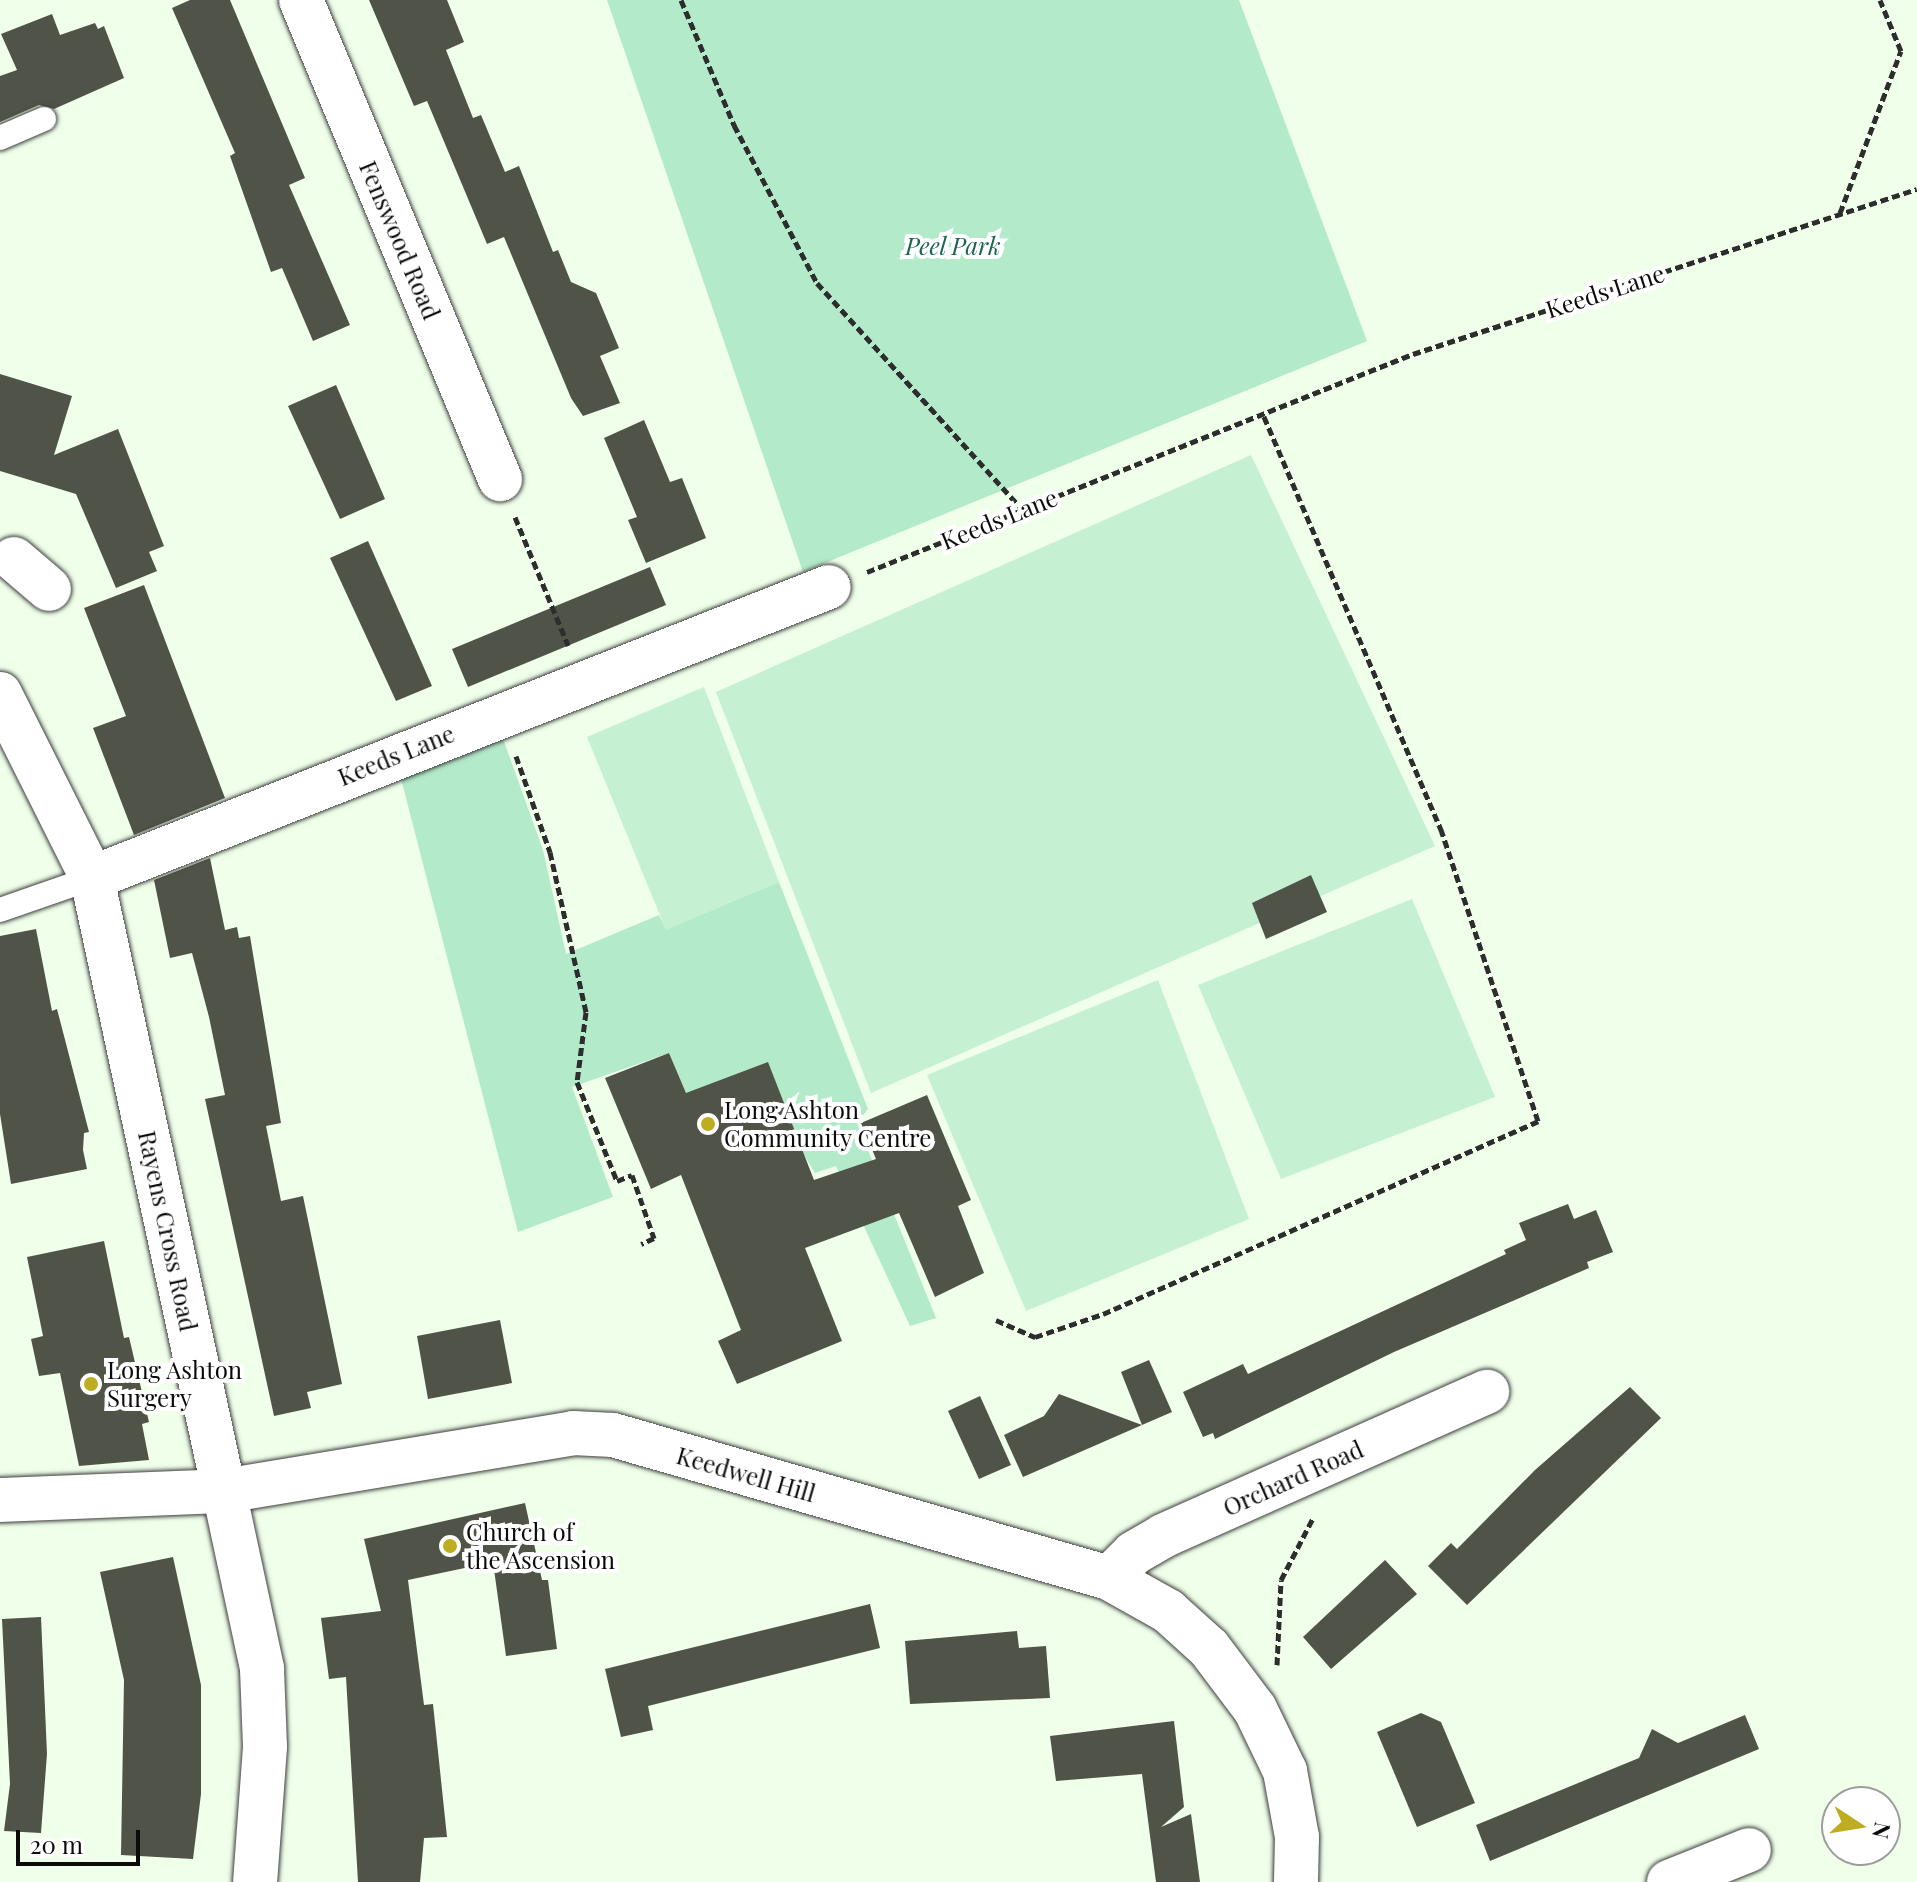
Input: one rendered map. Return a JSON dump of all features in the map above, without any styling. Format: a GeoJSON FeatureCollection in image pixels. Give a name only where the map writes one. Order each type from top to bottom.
{"type":"FeatureCollection","features":[{"type":"Feature","properties":{"kind":"street","name":"Fenswood Road"},"geometry":{"type":"LineString","coordinates":[[301,0],[500,479]]}},
{"type":"Feature","properties":{"kind":"street"},"geometry":{"type":"LineString","coordinates":[[5,561],[49,589]]}},
{"type":"Feature","properties":{"kind":"street","name":"Keeds Lane"},"geometry":{"type":"LineString","coordinates":[[92,878],[501,713],[829,587]]}},
{"type":"Feature","properties":{"kind":"street","name":"Rayens Cross Road"},"geometry":{"type":"LineString","coordinates":[[0,694],[92,878],[224,1491],[262,1669],[265,1747],[255,1882]]}},
{"type":"Feature","properties":{"kind":"street","name":"Orchard Road"},"geometry":{"type":"LineString","coordinates":[[1109,1578],[1134,1553],[1163,1536],[1487,1392]]}},
{"type":"Feature","properties":{"kind":"street","name":"Keedwell Hill"},"geometry":{"type":"LineString","coordinates":[[0,1500],[224,1491],[573,1433],[613,1435],[1109,1578],[1168,1611],[1209,1648],[1255,1709],[1285,1771],[1297,1837],[1296,1882]]}},
{"type":"Feature","properties":{"kind":"street"},"geometry":{"type":"LineString","coordinates":[[1685,1879],[1749,1850]]}},
{"type":"Feature","properties":{"kind":"lane"},"geometry":{"type":"LineString","coordinates":[[0,138],[44,119]]}},
{"type":"Feature","properties":{"kind":"lane"},"geometry":{"type":"LineString","coordinates":[[0,910],[92,878]]}},
{"type":"Feature","properties":{"kind":"path"},"geometry":{"type":"LineString","coordinates":[[681,0],[734,125],[817,283],[1023,510]]}},
{"type":"Feature","properties":{"kind":"path"},"geometry":{"type":"LineString","coordinates":[[1840,214],[1901,51],[1880,0]]}},
{"type":"Feature","properties":{"kind":"path","name":"Keeds Lane"},"geometry":{"type":"LineString","coordinates":[[829,587],[1413,354],[1917,189]]}},
{"type":"Feature","properties":{"kind":"path"},"geometry":{"type":"LineString","coordinates":[[996,1320],[1035,1337],[1103,1314],[1538,1121],[1442,832],[1263,414]]}},
{"type":"Feature","properties":{"kind":"path"},"geometry":{"type":"LineString","coordinates":[[500,479],[583,682]]}},
{"type":"Feature","properties":{"kind":"path"},"geometry":{"type":"LineString","coordinates":[[501,713],[550,852],[586,1012],[577,1082],[617,1181],[632,1175],[654,1238],[641,1244]]}},
{"type":"Feature","properties":{"kind":"path"},"geometry":{"type":"LineString","coordinates":[[1270,1741],[1281,1580],[1317,1510]]}},
{"type":"Feature","properties":{"kind":"green space","name":"Peel Park"},"geometry":{"type":"Polygon","coordinates":[[[607,0],[1239,0],[1367,341],[803,572],[607,0]]]}},
{"type":"Feature","properties":{"kind":"green space"},"geometry":{"type":"Polygon","coordinates":[[[1251,455],[1435,846],[871,1093],[716,692],[1251,455]]]}},
{"type":"Feature","properties":{"kind":"green space"},"geometry":{"type":"Polygon","coordinates":[[[704,687],[779,882],[666,930],[587,737],[704,687]]]}},
{"type":"Feature","properties":{"kind":"green space"},"geometry":{"type":"Polygon","coordinates":[[[497,722],[543,850],[566,954],[659,915],[666,929],[779,882],[868,1109],[857,1123],[936,1318],[910,1326],[836,1166],[815,1173],[804,1155],[686,1093],[669,1053],[572,1087],[613,1197],[518,1232],[399,771],[497,722]]]}},
{"type":"Feature","properties":{"kind":"green space"},"geometry":{"type":"Polygon","coordinates":[[[1412,899],[1495,1097],[1281,1179],[1198,985],[1412,899]]]}},
{"type":"Feature","properties":{"kind":"green space"},"geometry":{"type":"Polygon","coordinates":[[[1158,980],[1249,1219],[1026,1311],[927,1075],[1158,980]]]}},
{"type":"Feature","properties":{"kind":"building"},"geometry":{"type":"Polygon","coordinates":[[[190,0],[230,0],[305,178],[289,185],[350,325],[313,341],[282,268],[271,272],[230,156],[235,153],[172,8],[190,0]]]}},
{"type":"Feature","properties":{"kind":"building"},"geometry":{"type":"Polygon","coordinates":[[[369,0],[447,0],[464,42],[446,50],[473,118],[481,115],[505,172],[519,166],[553,252],[558,250],[571,282],[596,293],[619,348],[600,356],[620,403],[583,416],[571,398],[504,237],[487,244],[427,101],[414,106],[369,0]]]}},
{"type":"Feature","properties":{"kind":"building"},"geometry":{"type":"Polygon","coordinates":[[[52,14],[60,35],[95,23],[98,29],[104,26],[124,78],[54,109],[39,105],[0,122],[0,76],[17,70],[1,34],[52,14]]]}},
{"type":"Feature","properties":{"kind":"building"},"geometry":{"type":"Polygon","coordinates":[[[0,374],[72,396],[54,455],[118,429],[164,546],[149,552],[157,571],[116,588],[76,494],[0,471],[0,374]]]}},
{"type":"Feature","properties":{"kind":"building"},"geometry":{"type":"Polygon","coordinates":[[[336,385],[385,499],[340,519],[288,406],[336,385]]]}},
{"type":"Feature","properties":{"kind":"building"},"geometry":{"type":"Polygon","coordinates":[[[644,420],[670,482],[682,478],[706,538],[646,563],[628,520],[637,517],[604,438],[644,420]]]}},
{"type":"Feature","properties":{"kind":"building"},"geometry":{"type":"Polygon","coordinates":[[[368,541],[432,686],[396,701],[330,558],[368,541]]]}},
{"type":"Feature","properties":{"kind":"building"},"geometry":{"type":"Polygon","coordinates":[[[650,567],[666,605],[468,687],[452,649],[650,567]]]}},
{"type":"Feature","properties":{"kind":"building"},"geometry":{"type":"Polygon","coordinates":[[[144,585],[225,798],[134,835],[93,728],[126,716],[84,608],[144,585]]]}},
{"type":"Feature","properties":{"kind":"building"},"geometry":{"type":"Polygon","coordinates":[[[210,858],[225,930],[237,927],[239,938],[250,936],[281,1123],[266,1126],[281,1201],[303,1196],[342,1384],[307,1392],[311,1408],[274,1416],[205,1099],[225,1095],[209,1017],[192,953],[170,958],[154,880],[210,858]]]}},
{"type":"Feature","properties":{"kind":"building"},"geometry":{"type":"Polygon","coordinates":[[[1311,875],[1327,912],[1266,939],[1252,903],[1311,875]]]}},
{"type":"Feature","properties":{"kind":"building"},"geometry":{"type":"Polygon","coordinates":[[[36,929],[52,1011],[57,1009],[89,1132],[84,1133],[83,1150],[87,1169],[11,1184],[0,1114],[0,936],[36,929]]]}},
{"type":"Feature","properties":{"kind":"building"},"geometry":{"type":"Polygon","coordinates":[[[669,1053],[686,1093],[768,1062],[814,1180],[876,1159],[861,1123],[927,1095],[971,1200],[958,1206],[984,1273],[935,1297],[899,1213],[805,1248],[842,1341],[737,1384],[718,1341],[741,1330],[681,1175],[651,1189],[605,1078],[669,1053]]]}},
{"type":"Feature","properties":{"kind":"building"},"geometry":{"type":"Polygon","coordinates":[[[1568,1204],[1574,1219],[1596,1210],[1613,1252],[1587,1262],[1589,1268],[1394,1352],[1215,1439],[1213,1433],[1203,1437],[1183,1392],[1243,1364],[1248,1374],[1506,1254],[1504,1250],[1526,1240],[1519,1223],[1568,1204]]]}},
{"type":"Feature","properties":{"kind":"building"},"geometry":{"type":"Polygon","coordinates":[[[104,1241],[124,1338],[129,1337],[149,1422],[142,1424],[149,1460],[79,1466],[60,1373],[39,1376],[31,1339],[43,1336],[27,1257],[104,1241]]]}},
{"type":"Feature","properties":{"kind":"building"},"geometry":{"type":"Polygon","coordinates":[[[500,1320],[512,1383],[428,1399],[417,1336],[500,1320]]]}},
{"type":"Feature","properties":{"kind":"building"},"geometry":{"type":"Polygon","coordinates":[[[1149,1360],[1172,1412],[1142,1425],[1121,1372],[1149,1360]]]}},
{"type":"Feature","properties":{"kind":"building"},"geometry":{"type":"Polygon","coordinates":[[[1630,1387],[1661,1418],[1467,1605],[1428,1566],[1451,1543],[1457,1549],[1535,1470],[1630,1387]]]}},
{"type":"Feature","properties":{"kind":"building"},"geometry":{"type":"Polygon","coordinates":[[[1059,1394],[1142,1425],[1023,1477],[1004,1435],[1044,1416],[1059,1394]]]}},
{"type":"Feature","properties":{"kind":"building"},"geometry":{"type":"Polygon","coordinates":[[[980,1396],[1011,1465],[979,1479],[948,1411],[980,1396]]]}},
{"type":"Feature","properties":{"kind":"building"},"geometry":{"type":"Polygon","coordinates":[[[525,1503],[542,1580],[548,1580],[557,1649],[506,1656],[493,1562],[408,1580],[424,1705],[433,1704],[447,1837],[424,1838],[420,1882],[358,1882],[346,1677],[329,1679],[321,1618],[381,1611],[364,1539],[525,1503]]]}},
{"type":"Feature","properties":{"kind":"building"},"geometry":{"type":"Polygon","coordinates":[[[173,1557],[201,1685],[201,1794],[193,1859],[121,1855],[124,1680],[100,1572],[173,1557]]]}},
{"type":"Feature","properties":{"kind":"building"},"geometry":{"type":"Polygon","coordinates":[[[1385,1560],[1417,1594],[1331,1669],[1303,1637],[1385,1560]]]}},
{"type":"Feature","properties":{"kind":"building"},"geometry":{"type":"Polygon","coordinates":[[[870,1604],[880,1648],[648,1706],[653,1730],[621,1737],[605,1669],[870,1604]]]}},
{"type":"Feature","properties":{"kind":"building"},"geometry":{"type":"Polygon","coordinates":[[[41,1617],[47,1754],[41,1833],[4,1831],[10,1784],[2,1619],[41,1617]]]}},
{"type":"Feature","properties":{"kind":"building"},"geometry":{"type":"Polygon","coordinates":[[[1017,1631],[1019,1648],[1046,1646],[1050,1698],[910,1704],[905,1641],[1017,1631]]]}},
{"type":"Feature","properties":{"kind":"building"},"geometry":{"type":"Polygon","coordinates":[[[1421,1713],[1441,1722],[1475,1803],[1417,1827],[1377,1732],[1421,1713]]]}},
{"type":"Feature","properties":{"kind":"building"},"geometry":{"type":"Polygon","coordinates":[[[1745,1715],[1759,1749],[1490,1861],[1476,1825],[1639,1758],[1652,1729],[1678,1743],[1745,1715]]]}},
{"type":"Feature","properties":{"kind":"building"},"geometry":{"type":"Polygon","coordinates":[[[1174,1721],[1184,1807],[1161,1827],[1191,1814],[1200,1882],[1156,1882],[1142,1774],[1056,1781],[1050,1736],[1174,1721]]]}},
{"type":"Feature","properties":{"kind":"place","name":"Long Ashton Community Centre"},"geometry":{"type":"Point","coordinates":[708,1124]}},
{"type":"Feature","properties":{"kind":"place","name":"Long Ashton Surgery"},"geometry":{"type":"Point","coordinates":[91,1384]}},
{"type":"Feature","properties":{"kind":"place","name":"Church of the Ascension"},"geometry":{"type":"Point","coordinates":[450,1546]}}]}
